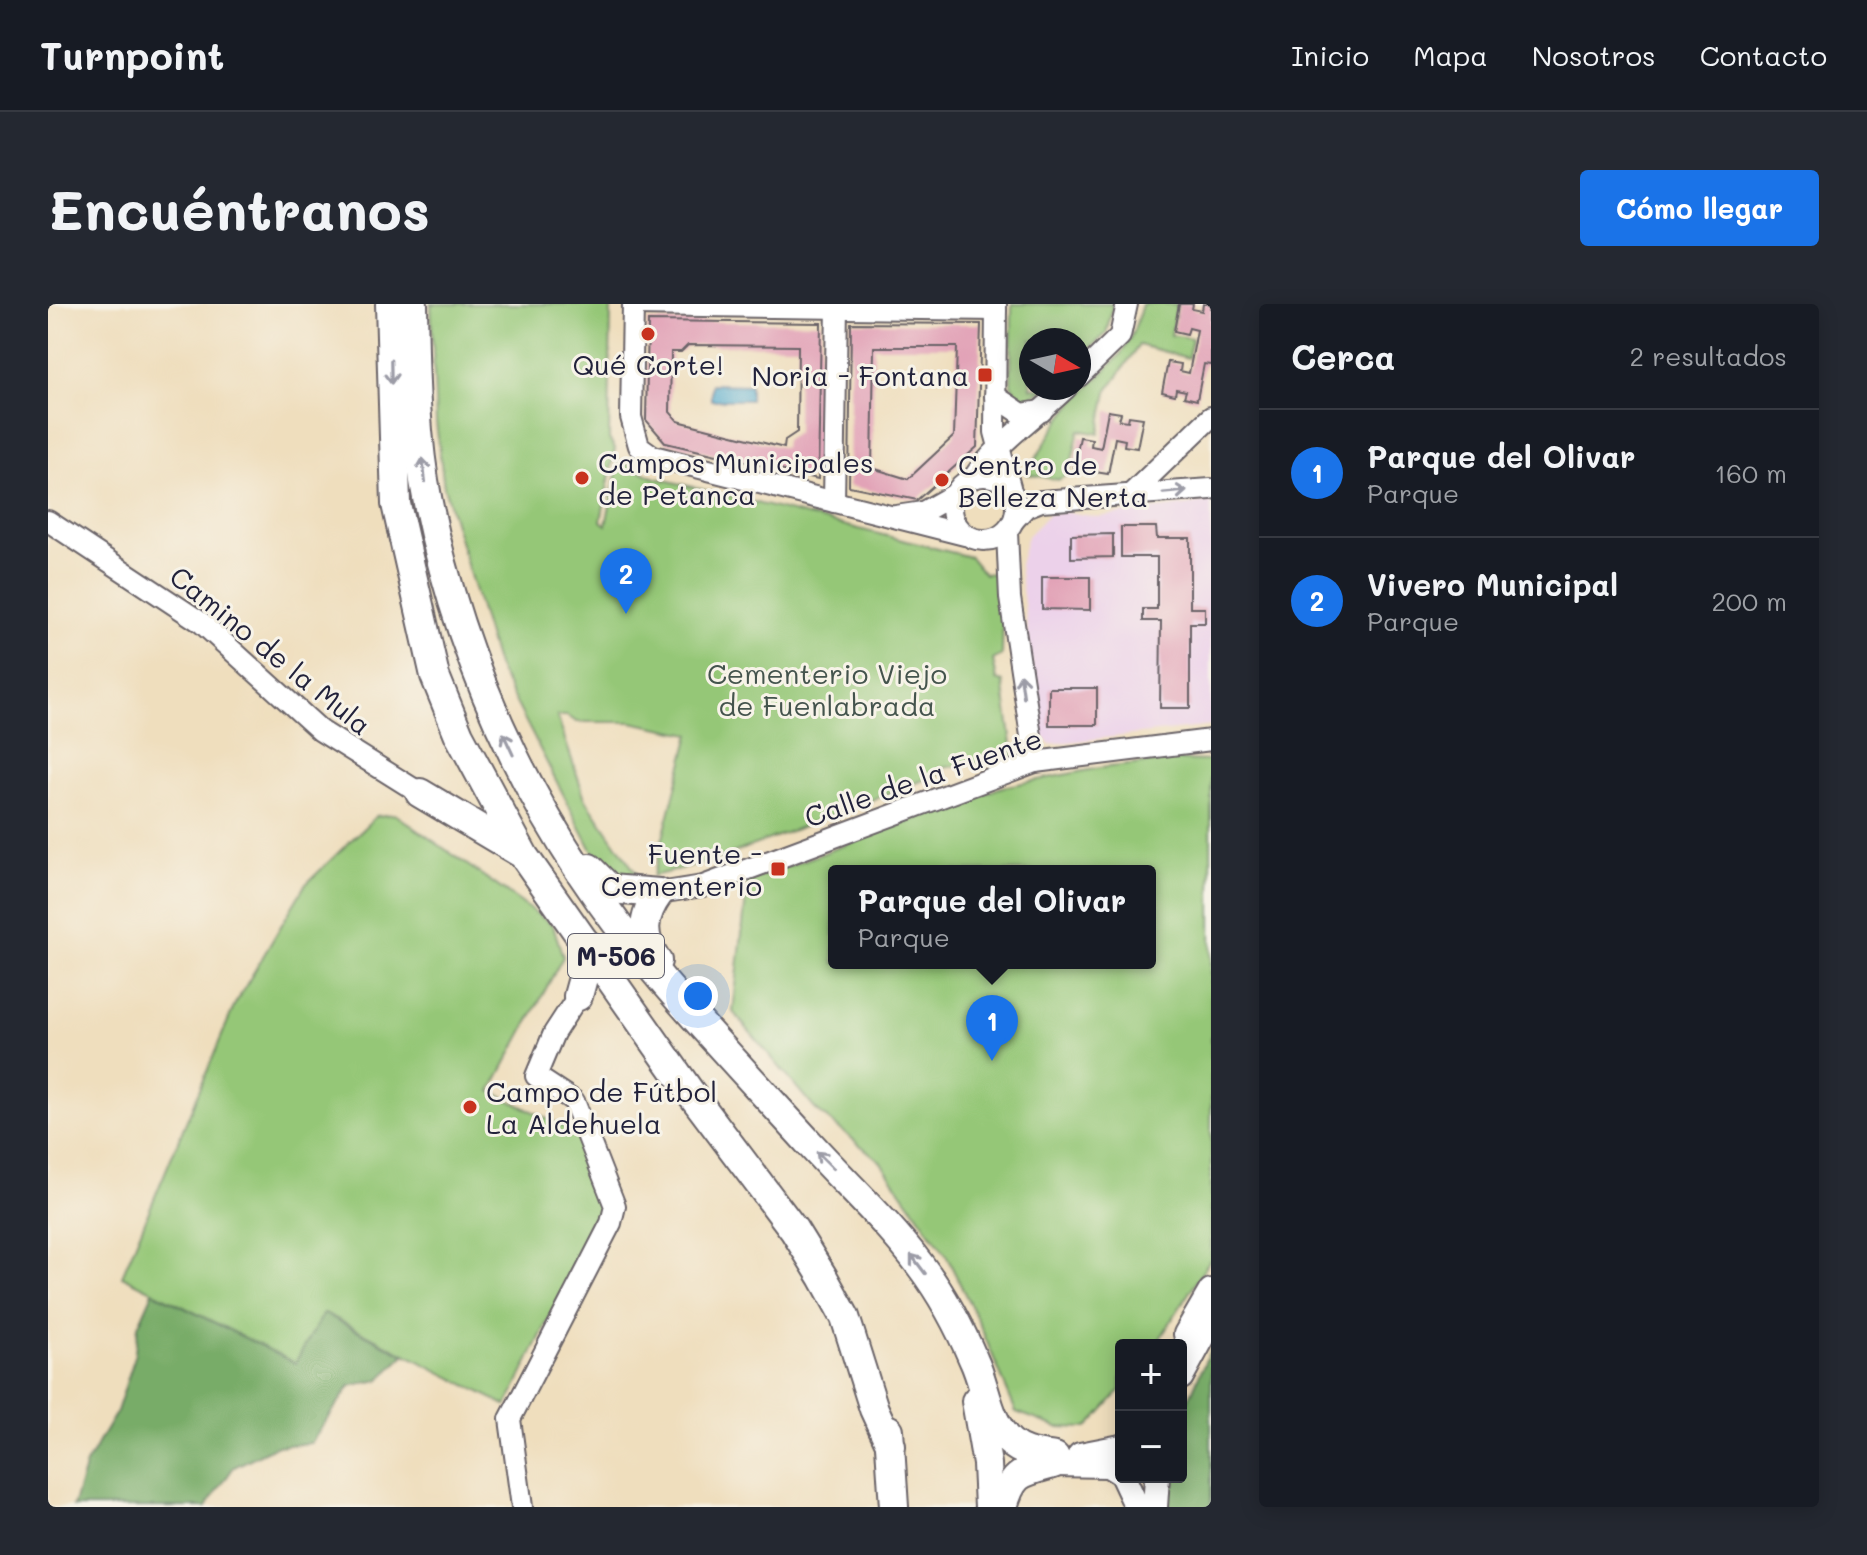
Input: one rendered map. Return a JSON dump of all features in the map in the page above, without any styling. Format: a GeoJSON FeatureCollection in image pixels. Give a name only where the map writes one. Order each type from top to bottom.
{"type":"FeatureCollection","features":[{"type":"Feature","properties":{"kind":"highway","name":"M-506"},"geometry":{"type":"LineString","coordinates":[[390,304],[395,440],[433,616],[464,701],[498,772],[562,880],[810,1228],[839,1276],[865,1337],[883,1396],[891,1446],[894,1507]]}},
{"type":"Feature","properties":{"kind":"highway","name":"M-506"},"geometry":{"type":"LineString","coordinates":[[413,304],[415,389],[426,484],[448,589],[480,683],[543,814],[617,926],[810,1145],[880,1216],[922,1268],[952,1316],[979,1412],[989,1507]]}},
{"type":"Feature","properties":{"kind":"highway"},"geometry":{"type":"LineString","coordinates":[[395,440],[396,504],[414,590],[435,676],[459,735],[524,856],[794,1230],[823,1277],[845,1317],[874,1409],[891,1446]]}},
{"type":"Feature","properties":{"kind":"highway"},"geometry":{"type":"LineString","coordinates":[[420,793],[459,800],[468,795],[471,781],[459,735]]}},
{"type":"Feature","properties":{"kind":"highway"},"geometry":{"type":"LineString","coordinates":[[420,793],[524,856]]}},
{"type":"Feature","properties":{"kind":"highway"},"geometry":{"type":"LineString","coordinates":[[543,814],[573,845],[602,885],[624,893],[659,893]]}},
{"type":"Feature","properties":{"kind":"highway"},"geometry":{"type":"LineString","coordinates":[[659,893],[649,906],[644,938],[682,1001]]}},
{"type":"Feature","properties":{"kind":"highway"},"geometry":{"type":"LineString","coordinates":[[578,996],[587,963],[585,942]]}},
{"type":"Feature","properties":{"kind":"highway"},"geometry":{"type":"LineString","coordinates":[[578,996],[593,987],[621,994]]}},
{"type":"Feature","properties":{"kind":"highway"},"geometry":{"type":"LineString","coordinates":[[952,1316],[975,1363],[998,1427],[1009,1441],[1024,1452],[1054,1460]]}},
{"type":"Feature","properties":{"kind":"highway"},"geometry":{"type":"LineString","coordinates":[[1003,1507],[1011,1483],[1025,1470],[1054,1460]]}},
{"type":"Feature","properties":{"kind":"main road"},"geometry":{"type":"LineString","coordinates":[[1183,1339],[1211,1291]]}},
{"type":"Feature","properties":{"kind":"main road"},"geometry":{"type":"LineString","coordinates":[[1187,1366],[1211,1322]]}},
{"type":"Feature","properties":{"kind":"main road"},"geometry":{"type":"LineString","coordinates":[[1054,1460],[1115,1448]]}},
{"type":"Feature","properties":{"kind":"main road"},"geometry":{"type":"LineString","coordinates":[[1054,1460],[1108,1465],[1115,1470]]}},
{"type":"Feature","properties":{"kind":"main road"},"geometry":{"type":"LineString","coordinates":[[1126,1483],[1138,1507]]}},
{"type":"Feature","properties":{"kind":"main road"},"geometry":{"type":"LineString","coordinates":[[1138,1507],[1140,1483]]}},
{"type":"Feature","properties":{"kind":"main road"},"geometry":{"type":"LineString","coordinates":[[1155,1507],[1157,1483]]}},
{"type":"Feature","properties":{"kind":"street"},"geometry":{"type":"LineString","coordinates":[[1035,762],[1010,598],[1011,526],[1017,507],[996,448],[996,307],[633,304],[631,417],[639,446],[653,456],[983,541],[1011,526],[1026,507],[1041,501],[1211,489]]}},
{"type":"Feature","properties":{"kind":"street"},"geometry":{"type":"LineString","coordinates":[[1091,364],[1120,336],[1127,304]]}},
{"type":"Feature","properties":{"kind":"street"},"geometry":{"type":"LineString","coordinates":[[834,502],[836,306]]}},
{"type":"Feature","properties":{"kind":"street"},"geometry":{"type":"LineString","coordinates":[[995,396],[1022,414],[1042,411]]}},
{"type":"Feature","properties":{"kind":"street"},"geometry":{"type":"LineString","coordinates":[[892,517],[923,512],[955,494],[974,477],[996,448],[1013,438],[1053,400]]}},
{"type":"Feature","properties":{"kind":"street"},"geometry":{"type":"LineString","coordinates":[[1129,496],[1211,417]]}},
{"type":"Feature","properties":{"kind":"street"},"geometry":{"type":"LineString","coordinates":[[974,477],[987,475],[1012,490],[1041,501]]}},
{"type":"Feature","properties":{"kind":"street"},"geometry":{"type":"LineString","coordinates":[[955,494],[954,521],[965,535]]}},
{"type":"Feature","properties":{"kind":"street","name":"Camino de la Mula"},"geometry":{"type":"LineString","coordinates":[[48,521],[202,623],[321,731],[420,793]]}},
{"type":"Feature","properties":{"kind":"street","name":"Calle de la Fuente"},"geometry":{"type":"LineString","coordinates":[[659,893],[703,886],[1035,762],[1211,740]]}},
{"type":"Feature","properties":{"kind":"street"},"geometry":{"type":"LineString","coordinates":[[522,1507],[510,1419],[516,1401],[611,1223],[615,1206],[574,1101],[536,1076],[554,1033],[578,996]]}},
{"type":"Feature","properties":{"kind":"shaded area"},"geometry":{"type":"Polygon","coordinates":[[[1211,502],[1211,726],[1050,744],[1041,733],[1019,565],[1027,536],[1049,514],[1068,512],[1097,517],[1211,502]]]}},
{"type":"Feature","properties":{"kind":"green space","name":"Cementerio Viejo de Fuenlabrada"},"geometry":{"type":"Polygon","coordinates":[[[431,304],[611,304],[609,439],[615,448],[601,521],[606,525],[619,460],[653,477],[970,557],[984,574],[1004,572],[1002,655],[993,660],[997,680],[1003,682],[1014,758],[941,768],[942,773],[707,863],[653,876],[690,734],[631,722],[577,722],[567,716],[557,716],[585,798],[638,876],[622,877],[592,850],[497,666],[444,487],[436,422],[431,304]]]}},
{"type":"Feature","properties":{"kind":"green space"},"geometry":{"type":"Polygon","coordinates":[[[1012,304],[1113,304],[1106,334],[1091,347],[1091,328],[1019,328],[1019,396],[1011,384],[1012,304]]]}},
{"type":"Feature","properties":{"kind":"green space"},"geometry":{"type":"Polygon","coordinates":[[[1142,304],[1177,304],[1171,335],[1192,338],[1188,358],[1139,345],[1107,392],[1099,434],[1079,430],[1069,474],[1058,480],[1027,474],[1077,400],[1091,400],[1091,385],[1119,356],[1142,304]]]}},
{"type":"Feature","properties":{"kind":"green space"},"geometry":{"type":"Polygon","coordinates":[[[1179,760],[1211,761],[1211,1258],[1160,1339],[1115,1339],[1115,1397],[1087,1428],[1057,1427],[1016,1412],[980,1325],[946,1255],[880,1161],[815,1109],[733,1012],[748,881],[1002,787],[1099,768],[1179,760]]]}},
{"type":"Feature","properties":{"kind":"green space"},"geometry":{"type":"Polygon","coordinates":[[[395,814],[553,925],[563,957],[491,1091],[576,1133],[605,1202],[507,1406],[325,1313],[295,1363],[122,1276],[235,1004],[305,885],[376,816],[395,814]]]}},
{"type":"Feature","properties":{"kind":"green space"},"geometry":{"type":"Polygon","coordinates":[[[153,1292],[295,1363],[324,1313],[405,1355],[379,1380],[350,1386],[311,1443],[276,1446],[234,1467],[206,1507],[73,1507],[86,1464],[117,1411],[134,1359],[138,1326],[153,1292]]]}},
{"type":"Feature","properties":{"kind":"green space"},"geometry":{"type":"Polygon","coordinates":[[[1211,1348],[1211,1507],[1166,1507],[1168,1483],[1187,1483],[1187,1403],[1211,1348]]]}},
{"type":"Feature","properties":{"kind":"water"},"geometry":{"type":"Polygon","coordinates":[[[711,384],[750,385],[750,400],[711,400],[711,384]]]}},
{"type":"Feature","properties":{"kind":"building"},"geometry":{"type":"Polygon","coordinates":[[[1179,304],[1193,304],[1192,309],[1202,311],[1203,304],[1211,304],[1211,365],[1204,364],[1197,400],[1184,397],[1186,391],[1176,389],[1175,395],[1162,392],[1168,362],[1181,364],[1180,371],[1189,373],[1197,330],[1189,328],[1187,334],[1174,331],[1179,304]]]}},
{"type":"Feature","properties":{"kind":"building"},"geometry":{"type":"Polygon","coordinates":[[[648,321],[821,323],[818,479],[666,443],[646,420],[648,321]],[[688,345],[681,352],[671,352],[670,412],[678,421],[784,448],[785,440],[797,432],[798,346],[688,345]]]}},
{"type":"Feature","properties":{"kind":"building"},"geometry":{"type":"Polygon","coordinates":[[[851,323],[981,324],[977,447],[917,500],[849,486],[851,323]],[[874,347],[872,468],[908,479],[954,436],[957,347],[874,347]]]}},
{"type":"Feature","properties":{"kind":"building"},"geometry":{"type":"Polygon","coordinates":[[[1108,411],[1121,413],[1119,420],[1128,421],[1129,416],[1143,418],[1137,448],[1124,446],[1125,440],[1115,438],[1108,474],[1095,472],[1096,466],[1087,464],[1086,470],[1074,467],[1080,437],[1092,439],[1091,446],[1101,448],[1108,411]]]}},
{"type":"Feature","properties":{"kind":"building"},"geometry":{"type":"Polygon","coordinates":[[[1121,527],[1156,527],[1157,538],[1190,538],[1190,608],[1205,608],[1205,623],[1190,623],[1190,708],[1160,708],[1161,621],[1143,621],[1143,609],[1157,609],[1157,557],[1121,557],[1121,527]]]}},
{"type":"Feature","properties":{"kind":"building"},"geometry":{"type":"Polygon","coordinates":[[[1113,534],[1113,557],[1071,558],[1071,535],[1113,534]]]}},
{"type":"Feature","properties":{"kind":"building"},"geometry":{"type":"Polygon","coordinates":[[[1042,577],[1090,577],[1090,610],[1042,609],[1042,577]]]}},
{"type":"Feature","properties":{"kind":"building"},"geometry":{"type":"Polygon","coordinates":[[[1049,688],[1097,688],[1097,725],[1049,725],[1049,688]]]}},
{"type":"Feature","properties":{"kind":"place","name":"Qué Corte!"},"geometry":{"type":"Point","coordinates":[648,334]}},
{"type":"Feature","properties":{"kind":"place","name":"Noria - Fontana"},"geometry":{"type":"Point","coordinates":[985,375]}},
{"type":"Feature","properties":{"kind":"place","name":"Campos Municipales de Petanca"},"geometry":{"type":"Point","coordinates":[582,478]}},
{"type":"Feature","properties":{"kind":"place","name":"Centro de Belleza Nerta"},"geometry":{"type":"Point","coordinates":[942,480]}},
{"type":"Feature","properties":{"kind":"place","name":"Vivero Municipal"},"geometry":{"type":"Point","coordinates":[626,614]}},
{"type":"Feature","properties":{"kind":"place","name":"Fuente - Cementerio"},"geometry":{"type":"Point","coordinates":[778,869]}},
{"type":"Feature","properties":{"kind":"place","name":"Parque del Olivar"},"geometry":{"type":"Point","coordinates":[992,1061]}},
{"type":"Feature","properties":{"kind":"place","name":"Campo de Fútbol La Aldehuela"},"geometry":{"type":"Point","coordinates":[470,1107]}}]}
